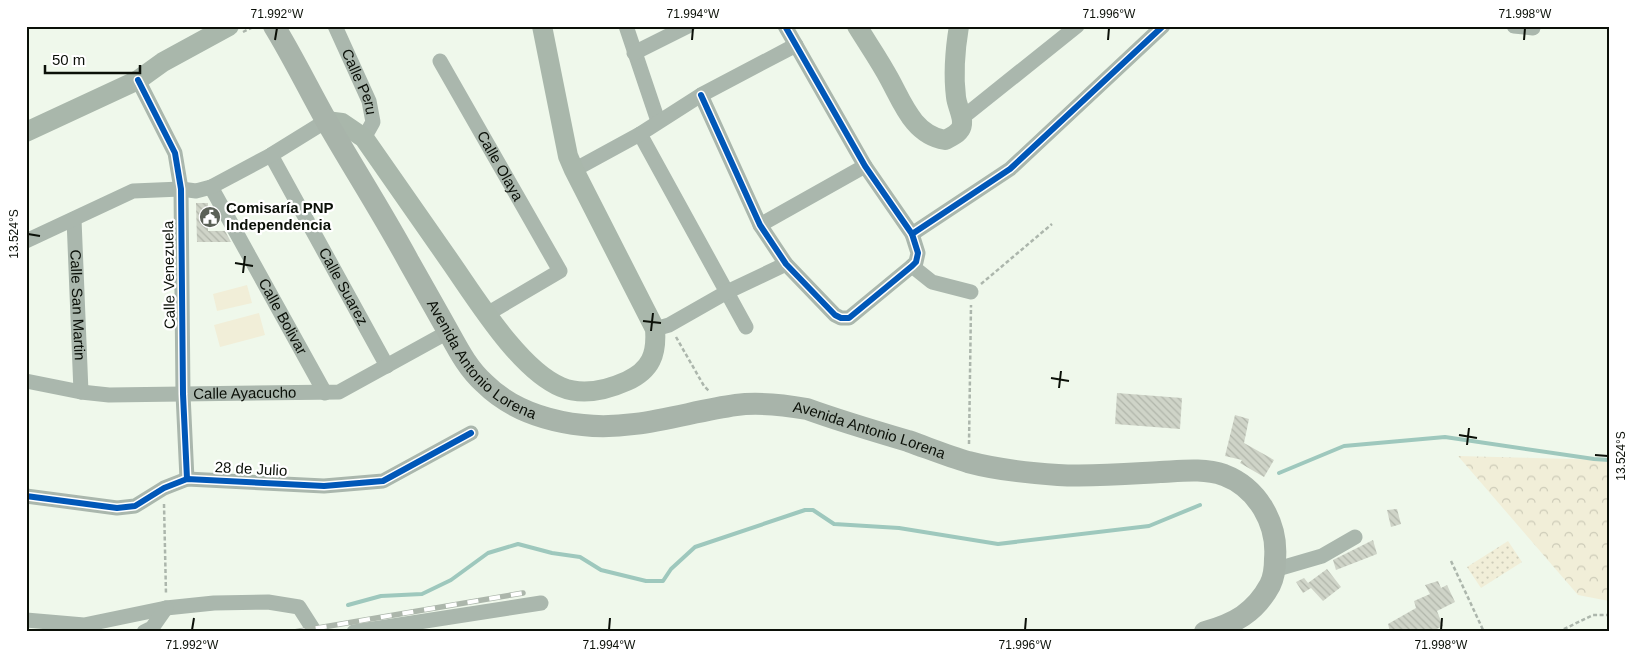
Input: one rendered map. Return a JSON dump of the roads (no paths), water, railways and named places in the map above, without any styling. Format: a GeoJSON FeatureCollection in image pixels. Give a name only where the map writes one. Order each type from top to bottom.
{"type":"FeatureCollection","features":[{"type":"Feature","properties":{"kind":"highway","name":"Avenida Antonio Lorena"},"geometry":{"type":"LineString","coordinates":[[277,31],[326,121],[393,233],[463,357],[484,384],[501,396],[546,419],[585,426],[638,423],[737,405],[787,405],[807,409],[968,462],[1023,472],[1086,476],[1203,471],[1223,475],[1238,482],[1263,506],[1275,538],[1274,570],[1270,584],[1260,600],[1244,615],[1226,626],[1205,632]]}},
{"type":"Feature","properties":{"kind":"main road"},"geometry":{"type":"LineString","coordinates":[[26,132],[138,80],[169,58],[229,26]]}},
{"type":"Feature","properties":{"kind":"main road"},"geometry":{"type":"LineString","coordinates":[[326,121],[342,123],[364,138],[487,314],[520,356],[549,381],[562,388],[588,392],[610,388],[629,380],[645,370],[653,357],[662,327],[568,156],[542,26]]}},
{"type":"Feature","properties":{"kind":"main road"},"geometry":{"type":"LineString","coordinates":[[857,26],[911,118],[928,134],[945,140],[960,130],[962,126],[954,77],[959,26]]}},
{"type":"Feature","properties":{"kind":"street","name":"Calle Peru"},"geometry":{"type":"LineString","coordinates":[[335,26],[369,101],[373,122],[364,138]]}},
{"type":"Feature","properties":{"kind":"street"},"geometry":{"type":"LineString","coordinates":[[626,26],[658,121]]}},
{"type":"Feature","properties":{"kind":"street"},"geometry":{"type":"LineString","coordinates":[[634,53],[688,26]]}},
{"type":"Feature","properties":{"kind":"street"},"geometry":{"type":"LineString","coordinates":[[701,95],[760,225],[786,264],[835,315],[841,318],[849,318],[912,266],[916,262],[918,254],[912,234],[865,166],[785,26]]}},
{"type":"Feature","properties":{"kind":"street"},"geometry":{"type":"LineString","coordinates":[[962,118],[1077,26]]}},
{"type":"Feature","properties":{"kind":"street"},"geometry":{"type":"LineString","coordinates":[[912,234],[1010,169],[1163,26]]}},
{"type":"Feature","properties":{"kind":"street"},"geometry":{"type":"LineString","coordinates":[[1514,26],[1533,28]]}},
{"type":"Feature","properties":{"kind":"street"},"geometry":{"type":"LineString","coordinates":[[574,170],[640,134],[701,95],[796,45]]}},
{"type":"Feature","properties":{"kind":"street","name":"Calle Olaya"},"geometry":{"type":"LineString","coordinates":[[440,61],[560,272],[487,314]]}},
{"type":"Feature","properties":{"kind":"street","name":"Calle Venezuela"},"geometry":{"type":"LineString","coordinates":[[138,80],[175,154],[181,190],[183,394],[187,479]]}},
{"type":"Feature","properties":{"kind":"street"},"geometry":{"type":"LineString","coordinates":[[26,240],[133,191],[196,191],[211,187],[271,155],[326,121]]}},
{"type":"Feature","properties":{"kind":"street"},"geometry":{"type":"LineString","coordinates":[[640,134],[746,327]]}},
{"type":"Feature","properties":{"kind":"street","name":"Calle Suarez"},"geometry":{"type":"LineString","coordinates":[[271,155],[387,366]]}},
{"type":"Feature","properties":{"kind":"street"},"geometry":{"type":"LineString","coordinates":[[760,225],[865,166]]}},
{"type":"Feature","properties":{"kind":"street","name":"Calle Bolivar"},"geometry":{"type":"LineString","coordinates":[[211,187],[325,393]]}},
{"type":"Feature","properties":{"kind":"street","name":"Calle San Martin"},"geometry":{"type":"LineString","coordinates":[[74,219],[81,392]]}},
{"type":"Feature","properties":{"kind":"street"},"geometry":{"type":"LineString","coordinates":[[662,327],[727,292],[786,264]]}},
{"type":"Feature","properties":{"kind":"street"},"geometry":{"type":"LineString","coordinates":[[912,266],[932,282],[971,292]]}},
{"type":"Feature","properties":{"kind":"street","name":"Calle Ayacucho"},"geometry":{"type":"LineString","coordinates":[[26,381],[81,392],[109,395],[339,392],[448,332]]}},
{"type":"Feature","properties":{"kind":"street","name":"28 de Julio"},"geometry":{"type":"LineString","coordinates":[[26,496],[116,508],[135,506],[164,488],[187,479],[324,486],[384,481],[471,433]]}},
{"type":"Feature","properties":{"kind":"street"},"geometry":{"type":"LineString","coordinates":[[1274,570],[1322,556],[1355,537]]}},
{"type":"Feature","properties":{"kind":"street"},"geometry":{"type":"LineString","coordinates":[[26,620],[84,625],[166,608],[214,603],[268,602],[299,608],[314,632]]}},
{"type":"Feature","properties":{"kind":"street"},"geometry":{"type":"LineString","coordinates":[[354,632],[541,603]]}},
{"type":"Feature","properties":{"kind":"street"},"geometry":{"type":"LineString","coordinates":[[144,632],[152,628],[166,608]]}},
{"type":"Feature","properties":{"kind":"waterway"},"geometry":{"type":"LineString","coordinates":[[1279,473],[1344,446],[1445,437],[1609,460]]}},
{"type":"Feature","properties":{"kind":"waterway"},"geometry":{"type":"LineString","coordinates":[[348,605],[381,596],[422,594],[451,580],[488,553],[518,544],[552,553],[580,557],[601,570],[646,581],[663,581],[671,569],[695,547],[805,510],[813,510],[834,524],[899,528],[998,544],[1149,526],[1200,505]]}},
{"type":"Feature","properties":{"kind":"railway"},"geometry":{"type":"LineString","coordinates":[[294,632],[523,593]]}},
{"type":"Feature","properties":{"kind":"place","name":"Comisaría PNP Independencia"},"geometry":{"type":"Point","coordinates":[210,217]}}]}
